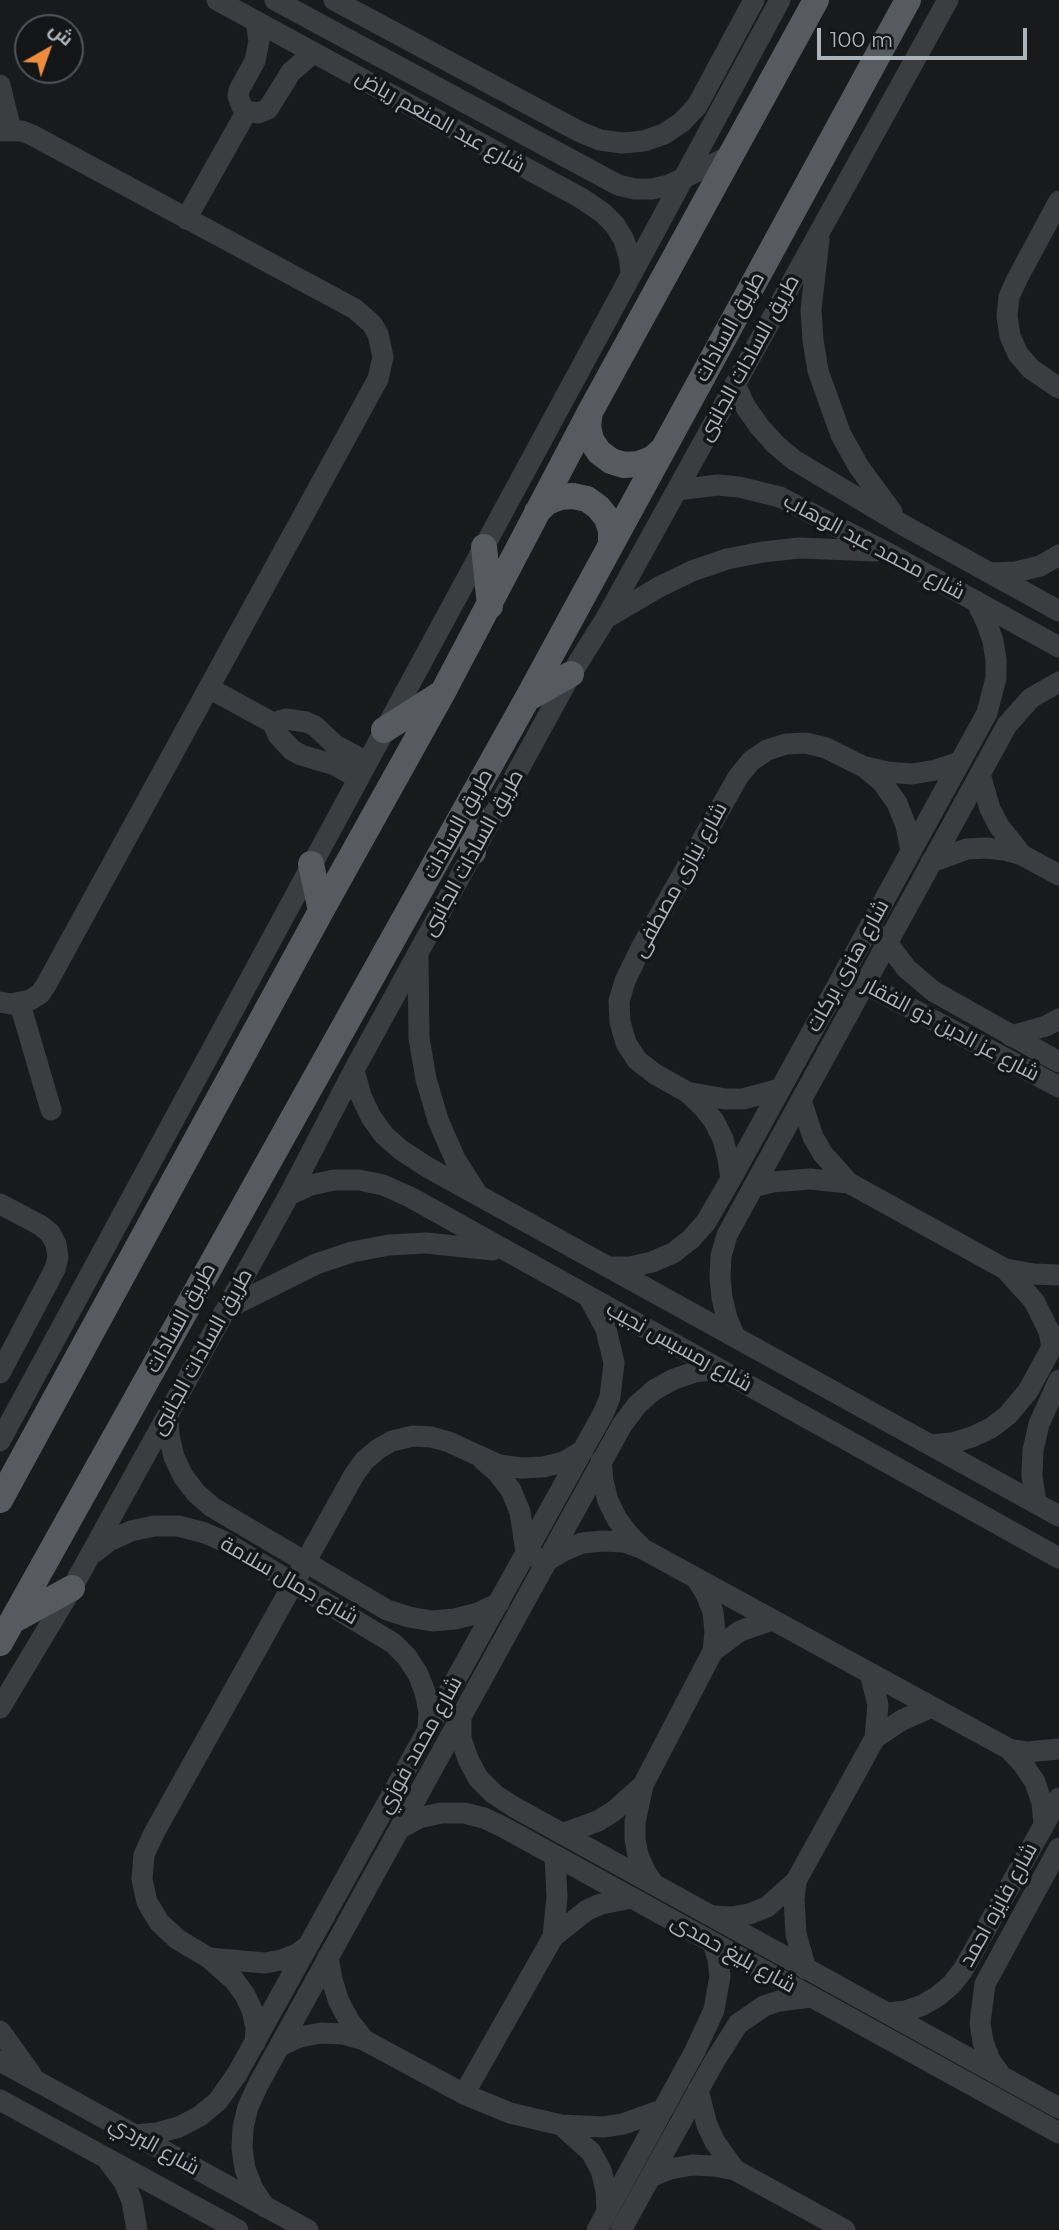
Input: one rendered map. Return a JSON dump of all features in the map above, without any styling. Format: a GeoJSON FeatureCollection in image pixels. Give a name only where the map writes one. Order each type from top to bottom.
{"type":"FeatureCollection","features":[{"type":"Feature","properties":{"kind":"main road"},"geometry":{"type":"LineString","coordinates":[[0,1500],[490,606],[590,412],[816,0]]}},
{"type":"Feature","properties":{"kind":"main road","name":"طريق السادات"},"geometry":{"type":"LineString","coordinates":[[6,1632],[527,699],[908,0]]}},
{"type":"Feature","properties":{"kind":"main road"},"geometry":{"type":"LineString","coordinates":[[590,412],[588,426],[591,440],[599,452],[611,461],[624,465],[639,464],[652,459],[663,449]]}},
{"type":"Feature","properties":{"kind":"main road"},"geometry":{"type":"LineString","coordinates":[[537,512],[547,502],[559,497],[587,499],[607,518],[611,545]]}},
{"type":"Feature","properties":{"kind":"main road"},"geometry":{"type":"LineString","coordinates":[[484,547],[490,606]]}},
{"type":"Feature","properties":{"kind":"main road"},"geometry":{"type":"LineString","coordinates":[[527,699],[571,674]]}},
{"type":"Feature","properties":{"kind":"main road"},"geometry":{"type":"LineString","coordinates":[[384,730],[443,692]]}},
{"type":"Feature","properties":{"kind":"main road"},"geometry":{"type":"LineString","coordinates":[[471,799],[473,852]]}},
{"type":"Feature","properties":{"kind":"main road"},"geometry":{"type":"LineString","coordinates":[[312,864],[321,911]]}},
{"type":"Feature","properties":{"kind":"main road"},"geometry":{"type":"LineString","coordinates":[[6,1632],[72,1588]]}},
{"type":"Feature","properties":{"kind":"street","name":"شارع عبد المنعم رياض"},"geometry":{"type":"LineString","coordinates":[[217,0],[581,198],[615,225],[624,240],[631,272]]}},
{"type":"Feature","properties":{"kind":"street","name":"شارع عبد المنعم رياض"},"geometry":{"type":"LineString","coordinates":[[275,0],[618,185],[652,189],[668,185],[730,156]]}},
{"type":"Feature","properties":{"kind":"street"},"geometry":{"type":"LineString","coordinates":[[334,0],[580,132],[600,140],[622,143],[644,141],[664,134],[682,122],[697,106],[754,0]]}},
{"type":"Feature","properties":{"kind":"street"},"geometry":{"type":"LineString","coordinates":[[0,1441],[780,0]]}},
{"type":"Feature","properties":{"kind":"street","name":"طريق السادات الجانبى"},"geometry":{"type":"LineString","coordinates":[[0,1708],[72,1588],[289,1195],[354,1070],[571,674],[606,618],[948,0]]}},
{"type":"Feature","properties":{"kind":"street"},"geometry":{"type":"LineString","coordinates":[[256,21],[259,41],[257,51],[238,96],[239,102],[247,111],[258,113],[268,109],[291,72],[313,53]]}},
{"type":"Feature","properties":{"kind":"street"},"geometry":{"type":"LineString","coordinates":[[0,85],[6,130],[32,135],[355,309],[379,334],[383,357],[378,379],[46,985],[30,1000],[10,1003],[51,1110]]}},
{"type":"Feature","properties":{"kind":"street"},"geometry":{"type":"LineString","coordinates":[[186,219],[247,111]]}},
{"type":"Feature","properties":{"kind":"street"},"geometry":{"type":"LineString","coordinates":[[581,198],[591,187],[594,173]]}},
{"type":"Feature","properties":{"kind":"street"},"geometry":{"type":"LineString","coordinates":[[1059,201],[1017,279],[1009,297],[1007,316],[1010,336],[1018,354],[1031,369],[1059,388]]}},
{"type":"Feature","properties":{"kind":"street"},"geometry":{"type":"LineString","coordinates":[[821,228],[811,309],[818,371],[841,435],[879,497],[903,524]]}},
{"type":"Feature","properties":{"kind":"street","name":"شارع محمد عبد الوهاب"},"geometry":{"type":"LineString","coordinates":[[735,384],[745,406],[759,426],[775,444],[815,474],[1059,611]]}},
{"type":"Feature","properties":{"kind":"street"},"geometry":{"type":"LineString","coordinates":[[799,505],[802,483],[815,474]]}},
{"type":"Feature","properties":{"kind":"street","name":"شارع محمد عبد الوهاب"},"geometry":{"type":"LineString","coordinates":[[677,490],[698,486],[739,487],[760,491],[799,505],[1059,647]]}},
{"type":"Feature","properties":{"kind":"street"},"geometry":{"type":"LineString","coordinates":[[606,618],[659,587],[692,571],[727,559],[799,548],[886,552]]}},
{"type":"Feature","properties":{"kind":"street"},"geometry":{"type":"LineString","coordinates":[[990,573],[1016,572],[1040,566],[1059,555]]}},
{"type":"Feature","properties":{"kind":"street","name":"شارع هنرى بركات"},"geometry":{"type":"LineString","coordinates":[[607,1267],[630,1267],[673,1253],[691,1239],[706,1222],[731,1179],[987,713],[996,678],[993,642],[976,601]]}},
{"type":"Feature","properties":{"kind":"street","name":"شارع هنرى بركات"},"geometry":{"type":"LineString","coordinates":[[735,1337],[722,1298],[720,1277],[727,1235],[1007,725],[1031,698],[1059,682]]}},
{"type":"Feature","properties":{"kind":"street"},"geometry":{"type":"LineString","coordinates":[[209,688],[273,723],[278,735],[300,755],[363,770]]}},
{"type":"Feature","properties":{"kind":"street"},"geometry":{"type":"LineString","coordinates":[[273,723],[286,719],[315,726],[363,770]]}},
{"type":"Feature","properties":{"kind":"street"},"geometry":{"type":"LineString","coordinates":[[317,758],[328,740]]}},
{"type":"Feature","properties":{"kind":"street","name":"شارع نيازى مصطفى"},"geometry":{"type":"LineString","coordinates":[[731,1179],[723,1139],[714,1121],[687,1092],[646,1068],[626,1043],[620,1022],[619,1001],[625,981],[641,948],[738,777],[751,761],[767,750],[786,744],[806,743],[826,748],[862,766],[882,782],[897,803],[906,826],[911,851]]}},
{"type":"Feature","properties":{"kind":"street","name":"شارع نيازى مصطفى"},"geometry":{"type":"LineString","coordinates":[[862,766],[912,774],[960,762]]}},
{"type":"Feature","properties":{"kind":"street"},"geometry":{"type":"LineString","coordinates":[[980,774],[990,809],[999,826],[1022,855]]}},
{"type":"Feature","properties":{"kind":"street"},"geometry":{"type":"LineString","coordinates":[[932,862],[976,849],[1004,850],[1022,855],[1059,875]]}},
{"type":"Feature","properties":{"kind":"street","name":"شارع عز الدين ذو الفقار"},"geometry":{"type":"LineString","coordinates":[[867,931],[887,943],[919,981],[933,991],[1059,1062]]}},
{"type":"Feature","properties":{"kind":"street"},"geometry":{"type":"LineString","coordinates":[[419,951],[419,1038],[426,1079],[438,1120],[477,1194]]}},
{"type":"Feature","properties":{"kind":"street","name":"شارع عز الدين ذو الفقار"},"geometry":{"type":"LineString","coordinates":[[844,973],[1059,1087]]}},
{"type":"Feature","properties":{"kind":"street"},"geometry":{"type":"LineString","coordinates":[[1011,1036],[1046,1026],[1059,1018]]}},
{"type":"Feature","properties":{"kind":"street"},"geometry":{"type":"LineString","coordinates":[[972,1040],[984,1021]]}},
{"type":"Feature","properties":{"kind":"street","name":"شارع رمسيس نجيب"},"geometry":{"type":"LineString","coordinates":[[354,1070],[361,1096],[384,1135],[427,1167],[1059,1516]]}},
{"type":"Feature","properties":{"kind":"street","name":"شارع نيازى مصطفى"},"geometry":{"type":"LineString","coordinates":[[687,1092],[724,1099],[743,1099],[780,1089]]}},
{"type":"Feature","properties":{"kind":"street"},"geometry":{"type":"LineString","coordinates":[[801,1100],[813,1137],[849,1183],[1005,1269],[1034,1301],[1055,1341],[1028,1391],[1008,1415],[991,1428],[972,1437],[931,1445]]}},
{"type":"Feature","properties":{"kind":"street"},"geometry":{"type":"LineString","coordinates":[[410,1197],[410,1182],[419,1170],[427,1167]]}},
{"type":"Feature","properties":{"kind":"street"},"geometry":{"type":"LineString","coordinates":[[753,1187],[801,1179],[849,1183]]}},
{"type":"Feature","properties":{"kind":"street","name":"شارع رمسيس نجيب"},"geometry":{"type":"LineString","coordinates":[[289,1195],[311,1185],[334,1180],[359,1180],[383,1185],[410,1197],[1059,1558]]}},
{"type":"Feature","properties":{"kind":"street"},"geometry":{"type":"LineString","coordinates":[[0,1204],[50,1233],[56,1244],[58,1257],[55,1269],[0,1373]]}},
{"type":"Feature","properties":{"kind":"street"},"geometry":{"type":"LineString","coordinates":[[226,1309],[316,1264],[352,1252],[389,1245],[426,1243],[508,1252]]}},
{"type":"Feature","properties":{"kind":"street"},"geometry":{"type":"LineString","coordinates":[[1005,1269],[1059,1275]]}},
{"type":"Feature","properties":{"kind":"street","name":"شارع محمد فوزي"},"geometry":{"type":"LineString","coordinates":[[265,2207],[253,2189],[245,2169],[242,2148],[245,2117],[258,2085],[461,1716],[536,1557],[592,1456],[614,1381],[613,1355],[606,1329],[588,1296]]}},
{"type":"Feature","properties":{"kind":"street","name":"شارع محمد فوزي"},"geometry":{"type":"LineString","coordinates":[[592,1456],[637,1405],[654,1390],[684,1375],[718,1369]]}},
{"type":"Feature","properties":{"kind":"street"},"geometry":{"type":"LineString","coordinates":[[1037,1503],[1032,1476],[1033,1450],[1039,1424],[1059,1380]]}},
{"type":"Feature","properties":{"kind":"street"},"geometry":{"type":"LineString","coordinates":[[604,1412],[615,1415],[622,1424]]}},
{"type":"Feature","properties":{"kind":"street","name":"شارع جمال سلامة"},"geometry":{"type":"LineString","coordinates":[[167,1415],[174,1457],[183,1476],[196,1493],[212,1507],[387,1610],[409,1617],[455,1619],[478,1613],[499,1603]]}},
{"type":"Feature","properties":{"kind":"street"},"geometry":{"type":"LineString","coordinates":[[255,2043],[256,2027],[252,2010],[234,1980],[209,1958],[177,1939],[159,1922],[147,1902],[142,1878],[144,1855],[157,1826],[364,1461],[392,1441],[412,1436],[449,1442],[499,1465],[521,1468],[542,1467],[592,1456],[617,1519],[643,1549]]}},
{"type":"Feature","properties":{"kind":"street"},"geometry":{"type":"LineString","coordinates":[[479,1457],[497,1472],[511,1490],[536,1557],[593,1542],[624,1542],[643,1549],[1009,1749],[1027,1752],[1059,1749]]}},
{"type":"Feature","properties":{"kind":"street","name":"شارع جمال سلامة"},"geometry":{"type":"LineString","coordinates":[[90,1555],[109,1541],[131,1531],[154,1526],[178,1527],[214,1537],[393,1643],[407,1657],[418,1674],[429,1712],[428,1731]]}},
{"type":"Feature","properties":{"kind":"street","name":"شارع محمد فوزي"},"geometry":{"type":"LineString","coordinates":[[133,2134],[157,2133],[179,2127],[200,2116],[218,2101],[237,2074],[499,1603],[536,1557]]}},
{"type":"Feature","properties":{"kind":"street"},"geometry":{"type":"LineString","coordinates":[[655,1885],[638,1856],[635,1822],[643,1785],[713,1651],[713,1612],[706,1594],[695,1578]]}},
{"type":"Feature","properties":{"kind":"street"},"geometry":{"type":"LineString","coordinates":[[713,1651],[740,1632],[772,1620]]}},
{"type":"Feature","properties":{"kind":"street"},"geometry":{"type":"LineString","coordinates":[[712,1916],[750,1914],[767,1907],[796,1881],[875,1738],[878,1705],[870,1673]]}},
{"type":"Feature","properties":{"kind":"street"},"geometry":{"type":"LineString","coordinates":[[875,1738],[902,1720],[932,1707]]}},
{"type":"Feature","properties":{"kind":"street","name":"شارع بليغ حمدى"},"geometry":{"type":"LineString","coordinates":[[461,1716],[461,1738],[468,1759],[478,1778],[494,1794],[1051,2103]]}},
{"type":"Feature","properties":{"kind":"street"},"geometry":{"type":"LineString","coordinates":[[1009,1749],[1035,1782],[1042,1803],[1044,1824]]}},
{"type":"Feature","properties":{"kind":"street"},"geometry":{"type":"LineString","coordinates":[[562,1834],[598,1821],[614,1811],[643,1785]]}},
{"type":"Feature","properties":{"kind":"street","name":"شارع فايزه احمد"},"geometry":{"type":"LineString","coordinates":[[888,2013],[906,2011],[931,2000],[952,1984],[963,1970],[1059,1798]]}},
{"type":"Feature","properties":{"kind":"street"},"geometry":{"type":"LineString","coordinates":[[503,1827],[503,1814],[514,1807]]}},
{"type":"Feature","properties":{"kind":"street","name":"شارع بليغ حمدى"},"geometry":{"type":"LineString","coordinates":[[399,1829],[419,1818],[441,1813],[464,1813],[484,1818],[1059,2133]]}},
{"type":"Feature","properties":{"kind":"street","name":"شارع فايزه احمد"},"geometry":{"type":"LineString","coordinates":[[1001,2076],[990,2060],[983,2042],[980,2023],[985,1984],[1059,1848]]}},
{"type":"Feature","properties":{"kind":"street"},"geometry":{"type":"LineString","coordinates":[[553,1937],[557,1897],[555,1856]]}},
{"type":"Feature","properties":{"kind":"street"},"geometry":{"type":"LineString","coordinates":[[349,1873],[369,1884]]}},
{"type":"Feature","properties":{"kind":"street"},"geometry":{"type":"LineString","coordinates":[[796,1881],[795,1926],[806,1969]]}},
{"type":"Feature","properties":{"kind":"street"},"geometry":{"type":"LineString","coordinates":[[464,2094],[553,1937],[587,1910],[601,1903],[632,1898]]}},
{"type":"Feature","properties":{"kind":"street"},"geometry":{"type":"LineString","coordinates":[[666,1916],[680,1899]]}},
{"type":"Feature","properties":{"kind":"street"},"geometry":{"type":"LineString","coordinates":[[597,2230],[695,2051],[714,2010],[720,1976],[713,1943]]}},
{"type":"Feature","properties":{"kind":"street"},"geometry":{"type":"LineString","coordinates":[[209,1958],[265,1963],[297,1954],[310,1944]]}},
{"type":"Feature","properties":{"kind":"street"},"geometry":{"type":"LineString","coordinates":[[328,1957],[339,2002],[363,2040]]}},
{"type":"Feature","properties":{"kind":"street"},"geometry":{"type":"LineString","coordinates":[[963,1970],[968,1981],[985,1984]]}},
{"type":"Feature","properties":{"kind":"street"},"geometry":{"type":"LineString","coordinates":[[561,2125],[591,2152],[601,2170],[610,2220],[622,2227],[738,2024],[750,2014],[779,2001],[811,1997]]}},
{"type":"Feature","properties":{"kind":"street"},"geometry":{"type":"LineString","coordinates":[[0,2031],[36,2081]]}},
{"type":"Feature","properties":{"kind":"street"},"geometry":{"type":"LineString","coordinates":[[280,2046],[300,2037],[321,2033],[343,2034],[363,2040],[464,2094],[510,2112],[561,2125],[603,2127],[662,2109]]}},
{"type":"Feature","properties":{"kind":"street"},"geometry":{"type":"LineString","coordinates":[[695,2051],[700,2049],[709,2052],[714,2062]]}},
{"type":"Feature","properties":{"kind":"street","name":"شارع البردي"},"geometry":{"type":"LineString","coordinates":[[0,2062],[307,2230]]}},
{"type":"Feature","properties":{"kind":"street"},"geometry":{"type":"LineString","coordinates":[[237,2074],[237,2079],[244,2087],[258,2085]]}},
{"type":"Feature","properties":{"kind":"street"},"geometry":{"type":"LineString","coordinates":[[698,2090],[711,2133],[724,2157],[735,2170],[845,2230]]}},
{"type":"Feature","properties":{"kind":"street"},"geometry":{"type":"LineString","coordinates":[[50,2127],[67,2098]]}},
{"type":"Feature","properties":{"kind":"street","name":"شارع البردي"},"geometry":{"type":"LineString","coordinates":[[0,2100],[238,2230]]}},
{"type":"Feature","properties":{"kind":"street"},"geometry":{"type":"LineString","coordinates":[[1032,2118],[1051,2103]]}},
{"type":"Feature","properties":{"kind":"street"},"geometry":{"type":"LineString","coordinates":[[0,2111],[23,2112]]}},
{"type":"Feature","properties":{"kind":"street"},"geometry":{"type":"LineString","coordinates":[[106,2158],[124,2182],[132,2201],[137,2230]]}},
{"type":"Feature","properties":{"kind":"street"},"geometry":{"type":"LineString","coordinates":[[650,2177],[670,2169],[692,2165],[735,2170]]}}]}
